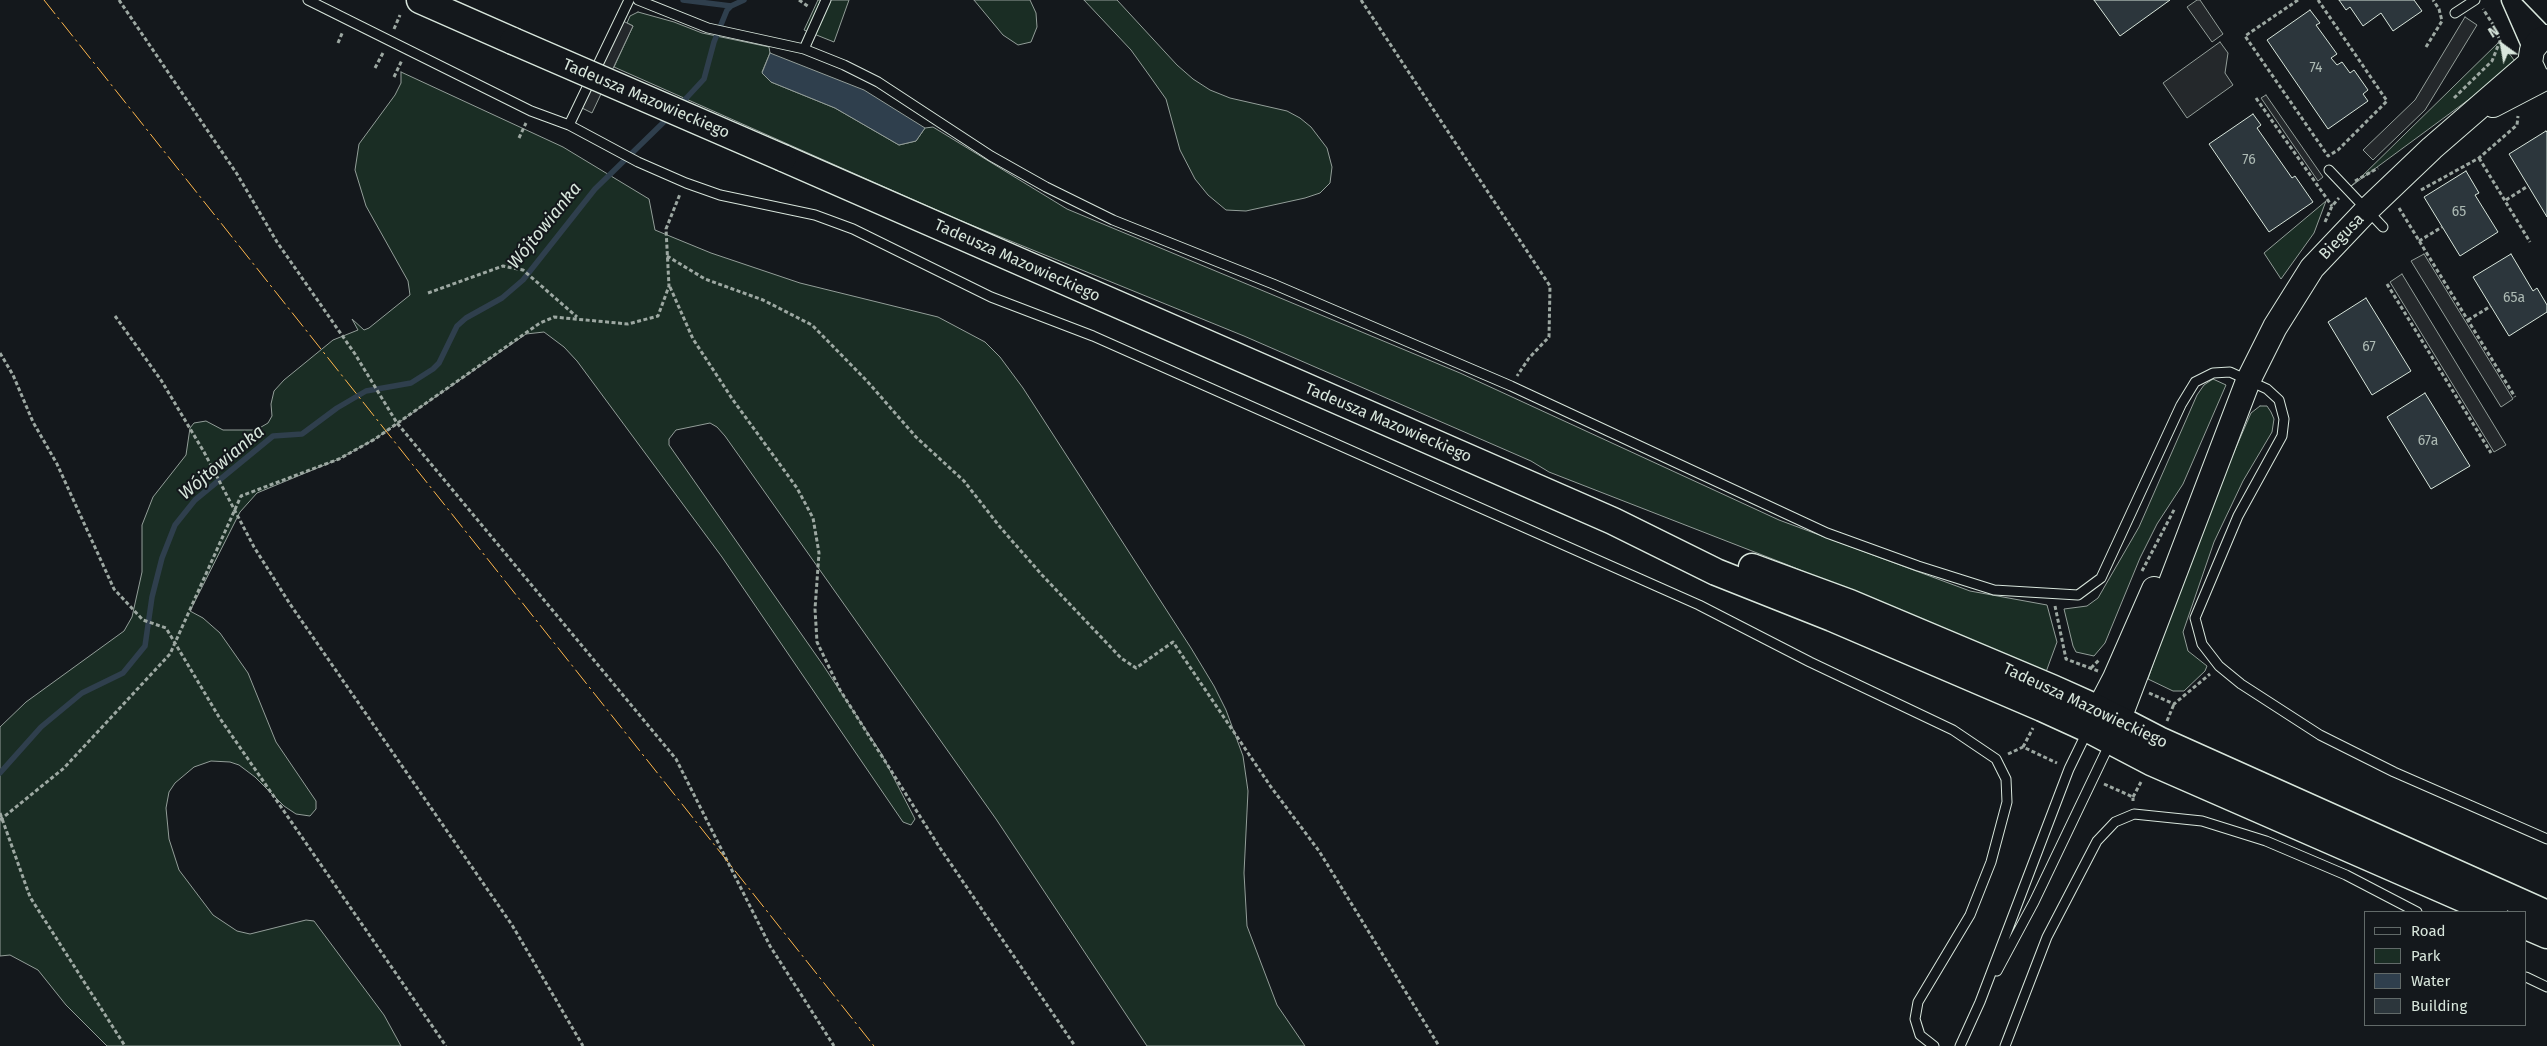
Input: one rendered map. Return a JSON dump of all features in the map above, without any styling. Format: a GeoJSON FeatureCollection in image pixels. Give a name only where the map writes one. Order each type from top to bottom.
{"type":"FeatureCollection","features":[{"type":"Feature","properties":{"kind":"main road","name":"Tadeusza Mazowieckiego"},"geometry":{"type":"LineString","coordinates":[[420,0],[1613,521],[1716,572],[2105,725],[2168,744],[2547,914]]}},
{"type":"Feature","properties":{"kind":"main road","name":"Tadeusza Mazowieckiego"},"geometry":{"type":"LineString","coordinates":[[2105,725],[2150,762],[2492,911]]}},
{"type":"Feature","properties":{"kind":"street"},"geometry":{"type":"LineString","coordinates":[[2511,1],[2527,14],[2540,58]]}},
{"type":"Feature","properties":{"kind":"street","name":"Biegusa"},"geometry":{"type":"LineString","coordinates":[[2105,725],[2115,678],[2169,554],[2218,457],[2248,381],[2275,328],[2312,268],[2376,218],[2466,118],[2540,58]]}},
{"type":"Feature","properties":{"kind":"lane"},"geometry":{"type":"LineString","coordinates":[[308,0],[531,110],[569,125],[638,162],[686,183],[720,195],[815,215],[853,230],[991,297],[1093,336],[1699,605],[1810,662],[1953,730],[1996,758],[2006,779],[2007,802],[1991,862],[1970,915],[1918,1002],[1915,1019],[1920,1035],[1934,1046]]}},
{"type":"Feature","properties":{"kind":"lane"},"geometry":{"type":"LineString","coordinates":[[569,125],[629,0]]}},
{"type":"Feature","properties":{"kind":"lane"},"geometry":{"type":"LineString","coordinates":[[638,0],[708,28],[726,30],[804,49],[878,82],[991,156],[1046,187],[1113,220],[1272,284],[1511,386],[1826,533],[1918,566],[1994,590],[2078,595],[2101,578],[2181,405],[2195,382],[2213,373],[2230,372],[2268,389],[2279,400],[2284,419],[2282,436],[2238,516],[2195,618],[2202,644],[2219,666],[2241,684],[2320,734],[2394,772],[2547,839]]}},
{"type":"Feature","properties":{"kind":"lane"},"geometry":{"type":"LineString","coordinates":[[804,49],[826,0]]}},
{"type":"Feature","properties":{"kind":"lane"},"geometry":{"type":"LineString","coordinates":[[2455,13],[2476,0]]}},
{"type":"Feature","properties":{"kind":"lane"},"geometry":{"type":"LineString","coordinates":[[2329,170],[2346,190],[2376,218]]}},
{"type":"Feature","properties":{"kind":"lane"},"geometry":{"type":"LineString","coordinates":[[1960,1046],[1980,1002],[2069,769],[2105,725]]}},
{"type":"Feature","properties":{"kind":"lane"},"geometry":{"type":"LineString","coordinates":[[1980,1002],[2034,902],[2091,778],[2105,725]]}},
{"type":"Feature","properties":{"kind":"lane"},"geometry":{"type":"LineString","coordinates":[[2005,1046],[2047,937],[2096,841],[2115,822],[2134,814],[2202,821],[2266,841],[2346,875],[2415,911]]}},
{"type":"Feature","properties":{"kind":"lane"},"geometry":{"type":"LineString","coordinates":[[2527,977],[2547,987]]}},
{"type":"Feature","properties":{"kind":"path"},"geometry":{"type":"LineString","coordinates":[[120,0],[237,174],[278,242],[355,354],[397,423],[676,759],[770,946],[834,1046]]}},
{"type":"Feature","properties":{"kind":"path"},"geometry":{"type":"LineString","coordinates":[[1361,0],[1550,286],[1549,337],[1529,358],[1511,386]]}},
{"type":"Feature","properties":{"kind":"path"},"geometry":{"type":"LineString","coordinates":[[2298,0],[2245,36],[2328,156],[2338,150],[2387,101],[2318,0]]}},
{"type":"Feature","properties":{"kind":"path"},"geometry":{"type":"LineString","coordinates":[[2426,47],[2442,21],[2439,9],[2433,0]]}},
{"type":"Feature","properties":{"kind":"path"},"geometry":{"type":"LineString","coordinates":[[2256,98],[2332,206]]}},
{"type":"Feature","properties":{"kind":"path"},"geometry":{"type":"LineString","coordinates":[[2413,194],[2479,158],[2517,125],[2518,108]]}},
{"type":"Feature","properties":{"kind":"path"},"geometry":{"type":"LineString","coordinates":[[2479,158],[2530,242]]}},
{"type":"Feature","properties":{"kind":"path"},"geometry":{"type":"LineString","coordinates":[[686,183],[676,200],[666,229],[669,286],[693,340],[733,400],[797,488],[814,518],[819,552],[815,609],[818,642],[840,690],[940,848],[1075,1046]]}},
{"type":"Feature","properties":{"kind":"path"},"geometry":{"type":"LineString","coordinates":[[2506,200],[2528,186]]}},
{"type":"Feature","properties":{"kind":"path"},"geometry":{"type":"LineString","coordinates":[[2396,203],[2516,397]]}},
{"type":"Feature","properties":{"kind":"path"},"geometry":{"type":"LineString","coordinates":[[2419,241],[2442,227]]}},
{"type":"Feature","properties":{"kind":"path"},"geometry":{"type":"LineString","coordinates":[[667,256],[705,279],[762,300],[812,325],[867,381],[916,437],[964,481],[1030,561],[1121,658],[1136,668],[1173,642],[1319,852],[1439,1046]]}},
{"type":"Feature","properties":{"kind":"path"},"geometry":{"type":"LineString","coordinates":[[428,293],[503,266],[522,270],[578,318]]}},
{"type":"Feature","properties":{"kind":"path"},"geometry":{"type":"LineString","coordinates":[[2387,284],[2491,453]]}},
{"type":"Feature","properties":{"kind":"path"},"geometry":{"type":"LineString","coordinates":[[1,819],[64,768],[170,654],[241,496],[339,459],[375,439],[540,323],[554,317],[628,324],[645,321],[658,316],[669,286]]}},
{"type":"Feature","properties":{"kind":"path"},"geometry":{"type":"LineString","coordinates":[[2468,320],[2491,306]]}},
{"type":"Feature","properties":{"kind":"path"},"geometry":{"type":"LineString","coordinates":[[115,316],[161,380],[290,604],[512,925],[583,1046]]}},
{"type":"Feature","properties":{"kind":"path"},"geometry":{"type":"LineString","coordinates":[[0,353],[13,374],[33,422],[57,464],[114,589],[143,620],[166,628],[219,717],[446,1046]]}},
{"type":"Feature","properties":{"kind":"path"},"geometry":{"type":"LineString","coordinates":[[2141,574],[2177,504]]}},
{"type":"Feature","properties":{"kind":"path"},"geometry":{"type":"LineString","coordinates":[[2091,668],[2105,654]]}},
{"type":"Feature","properties":{"kind":"path"},"geometry":{"type":"LineString","coordinates":[[0,814],[30,897],[125,1046]]}},
{"type":"Feature","properties":{"kind":"green space"},"geometry":{"type":"Polygon","coordinates":[[[818,0],[849,0],[834,42],[804,30],[818,0]]]}},
{"type":"Feature","properties":{"kind":"green space"},"geometry":{"type":"Polygon","coordinates":[[[974,0],[1030,0],[1036,13],[1037,27],[1031,42],[1018,45],[1003,35],[974,0]]]}},
{"type":"Feature","properties":{"kind":"green space"},"geometry":{"type":"Polygon","coordinates":[[[1084,0],[1117,0],[1177,65],[1210,90],[1230,98],[1287,111],[1300,118],[1311,127],[1327,148],[1332,167],[1330,183],[1320,193],[1305,198],[1246,211],[1226,210],[1208,195],[1195,179],[1180,150],[1166,99],[1131,50],[1084,0]]]}},
{"type":"Feature","properties":{"kind":"green space"},"geometry":{"type":"Polygon","coordinates":[[[638,12],[674,22],[702,33],[769,47],[770,53],[762,72],[771,82],[835,108],[899,145],[916,141],[925,128],[933,127],[1067,209],[1460,373],[1779,520],[1970,591],[2047,605],[2057,642],[2046,672],[1788,565],[1549,472],[1531,461],[1244,336],[959,220],[614,67],[633,26],[627,23],[630,16],[638,12]]]}},
{"type":"Feature","properties":{"kind":"green space"},"geometry":{"type":"Polygon","coordinates":[[[2500,41],[2517,64],[2346,190],[2357,181],[2500,41]]]}},
{"type":"Feature","properties":{"kind":"green space"},"geometry":{"type":"Polygon","coordinates":[[[401,72],[563,147],[649,199],[655,230],[711,253],[800,283],[938,317],[985,342],[1000,357],[1023,388],[1191,648],[1226,710],[1243,756],[1248,791],[1244,873],[1247,926],[1277,1005],[1305,1046],[1147,1046],[996,819],[725,436],[717,427],[710,423],[676,430],[669,439],[669,445],[823,665],[881,753],[915,819],[911,825],[903,822],[722,557],[577,361],[564,347],[544,332],[526,334],[375,439],[339,459],[257,493],[240,512],[190,611],[203,618],[220,633],[248,673],[276,742],[316,801],[316,809],[310,816],[296,814],[284,806],[255,777],[239,765],[230,762],[211,761],[194,767],[175,783],[169,792],[166,808],[169,839],[179,870],[213,915],[237,931],[250,934],[306,920],[314,921],[384,1015],[401,1046],[107,1046],[66,1005],[38,970],[10,955],[0,956],[0,727],[26,702],[124,631],[132,617],[142,572],[142,525],[153,497],[186,455],[190,428],[194,423],[206,421],[223,430],[256,430],[268,423],[272,416],[271,404],[274,391],[284,380],[333,340],[358,330],[352,319],[364,330],[369,328],[410,295],[408,281],[366,206],[355,170],[359,144],[395,95],[401,83],[401,72]]]}},
{"type":"Feature","properties":{"kind":"green space"},"geometry":{"type":"Polygon","coordinates":[[[2326,201],[2314,233],[2281,279],[2264,253],[2326,201]]]}},
{"type":"Feature","properties":{"kind":"green space"},"geometry":{"type":"Polygon","coordinates":[[[2213,379],[2226,385],[2183,484],[2157,524],[2140,558],[2105,643],[2094,656],[2076,652],[2064,609],[2087,606],[2098,598],[2139,527],[2197,395],[2204,385],[2213,379]]]}},
{"type":"Feature","properties":{"kind":"green space"},"geometry":{"type":"Polygon","coordinates":[[[2260,406],[2267,406],[2271,412],[2274,419],[2272,432],[2243,481],[2214,542],[2183,632],[2188,651],[2207,666],[2205,671],[2184,691],[2173,691],[2148,679],[2190,553],[2251,413],[2260,406]]]}},
{"type":"Feature","properties":{"kind":"shaded area"},"geometry":{"type":"Polygon","coordinates":[[[2200,0],[2223,34],[2212,42],[2187,7],[2200,0]]]}},
{"type":"Feature","properties":{"kind":"shaded area"},"geometry":{"type":"Polygon","coordinates":[[[2465,17],[2477,25],[2425,110],[2373,160],[2363,150],[2415,100],[2465,17]]]}},
{"type":"Feature","properties":{"kind":"shaded area"},"geometry":{"type":"Polygon","coordinates":[[[619,19],[633,26],[592,113],[578,106],[619,19]]]}},
{"type":"Feature","properties":{"kind":"shaded area"},"geometry":{"type":"Polygon","coordinates":[[[2220,42],[2228,53],[2225,73],[2233,85],[2187,118],[2163,83],[2220,42]]]}},
{"type":"Feature","properties":{"kind":"shaded area"},"geometry":{"type":"Polygon","coordinates":[[[2266,95],[2323,177],[2318,181],[2261,98],[2266,95]]]}},
{"type":"Feature","properties":{"kind":"shaded area"},"geometry":{"type":"Polygon","coordinates":[[[2424,254],[2513,399],[2501,407],[2411,261],[2424,254]]]}},
{"type":"Feature","properties":{"kind":"shaded area"},"geometry":{"type":"Polygon","coordinates":[[[2402,274],[2506,445],[2494,452],[2390,282],[2402,274]]]}},
{"type":"Feature","properties":{"kind":"water"},"geometry":{"type":"Polygon","coordinates":[[[770,53],[864,90],[925,128],[916,141],[899,145],[835,108],[771,82],[762,73],[770,53]]]}},
{"type":"Feature","properties":{"kind":"building"},"geometry":{"type":"Polygon","coordinates":[[[2094,0],[2170,0],[2120,36],[2094,0]]]}},
{"type":"Feature","properties":{"kind":"building"},"geometry":{"type":"Polygon","coordinates":[[[2339,0],[2414,0],[2422,11],[2393,31],[2381,13],[2363,26],[2350,7],[2346,10],[2339,0]]]}},
{"type":"Feature","properties":{"kind":"building"},"geometry":{"type":"Polygon","coordinates":[[[2310,10],[2320,23],[2316,25],[2337,54],[2331,58],[2337,65],[2342,62],[2350,73],[2354,70],[2368,90],[2363,94],[2368,101],[2328,129],[2267,40],[2310,10]]]}},
{"type":"Feature","properties":{"kind":"building"},"geometry":{"type":"Polygon","coordinates":[[[2253,114],[2261,125],[2257,128],[2292,178],[2295,176],[2313,202],[2269,232],[2209,144],[2253,114]]]}},
{"type":"Feature","properties":{"kind":"building"},"geometry":{"type":"Polygon","coordinates":[[[2547,132],[2547,217],[2509,154],[2547,132]]]}},
{"type":"Feature","properties":{"kind":"building"},"geometry":{"type":"Polygon","coordinates":[[[2466,171],[2479,193],[2475,195],[2498,232],[2460,256],[2424,197],[2466,171]]]}},
{"type":"Feature","properties":{"kind":"building"},"geometry":{"type":"Polygon","coordinates":[[[2511,254],[2533,291],[2537,288],[2547,305],[2547,312],[2509,336],[2473,277],[2511,254]]]}},
{"type":"Feature","properties":{"kind":"building"},"geometry":{"type":"Polygon","coordinates":[[[2366,298],[2411,371],[2372,395],[2328,322],[2366,298]]]}},
{"type":"Feature","properties":{"kind":"building"},"geometry":{"type":"Polygon","coordinates":[[[2425,393],[2470,466],[2431,489],[2387,417],[2425,393]]]}},
{"type":"Feature","properties":{"kind":"waterway"},"geometry":{"type":"LineString","coordinates":[[683,0],[731,6]]}},
{"type":"Feature","properties":{"kind":"waterway","name":"Wójtowianka"},"geometry":{"type":"LineString","coordinates":[[679,106],[704,79],[714,42],[727,10],[744,0]]}},
{"type":"Feature","properties":{"kind":"waterway","name":"Wójtowianka"},"geometry":{"type":"LineString","coordinates":[[0,773],[41,727],[82,693],[123,673],[145,646],[152,597],[162,558],[175,525],[195,500],[273,436],[302,434],[337,408],[366,391],[411,383],[433,369],[439,363],[457,326],[466,318],[502,298],[523,280],[595,189],[669,117]]}},
{"type":"Feature","properties":{"kind":"power"},"geometry":{"type":"LineString","coordinates":[[44,0],[874,1046]]}}]}
